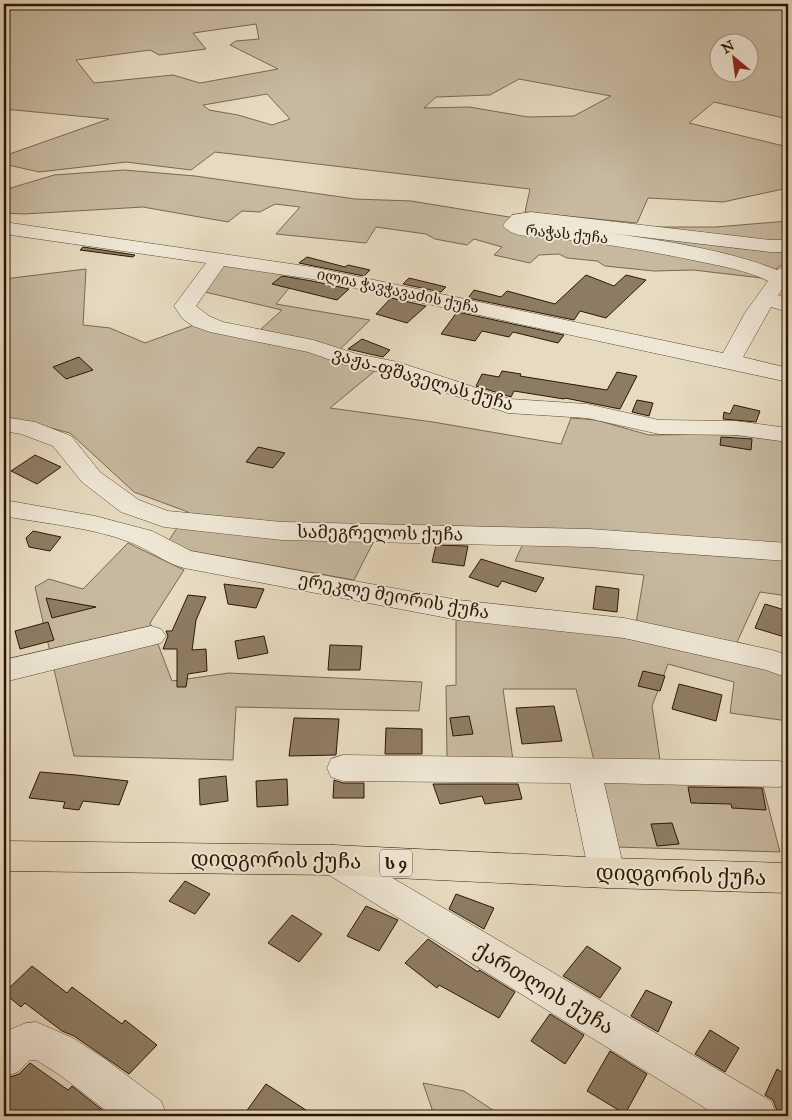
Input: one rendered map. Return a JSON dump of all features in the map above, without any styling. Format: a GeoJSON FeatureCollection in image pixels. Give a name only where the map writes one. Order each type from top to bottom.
{"type":"FeatureCollection","features":[{"type":"Feature","properties":{"kind":"highway","name":"დიდგორის ქუჩა"},"geometry":{"type":"LineString","coordinates":[[4,856],[333,860],[607,873],[788,878]]}},
{"type":"Feature","properties":{"kind":"street","name":"რაჭას ქუჩა"},"geometry":{"type":"LineString","coordinates":[[784,275],[623,240],[520,229],[512,225],[519,219],[531,218],[770,246],[788,246]]}},
{"type":"Feature","properties":{"kind":"street","name":"ილია ჭავჭავაძის ქუჩა"},"geometry":{"type":"LineString","coordinates":[[4,228],[220,258],[312,273],[730,361],[788,375]]}},
{"type":"Feature","properties":{"kind":"street","name":"ვაჟა-ფშაველას ქუჩა"},"geometry":{"type":"LineString","coordinates":[[220,258],[185,306],[191,314],[201,321],[218,327],[313,347],[353,360],[390,367],[508,406],[587,411],[638,424],[659,427],[736,428],[788,435]]}},
{"type":"Feature","properties":{"kind":"street"},"geometry":{"type":"LineString","coordinates":[[730,361],[742,336],[784,275]]}},
{"type":"Feature","properties":{"kind":"street"},"geometry":{"type":"LineString","coordinates":[[767,298],[788,306]]}},
{"type":"Feature","properties":{"kind":"street","name":"სამეგრელოს ქუჩა"},"geometry":{"type":"LineString","coordinates":[[4,424],[26,427],[62,441],[91,477],[130,506],[164,519],[282,531],[589,538],[788,552]]}},
{"type":"Feature","properties":{"kind":"street"},"geometry":{"type":"LineString","coordinates":[[130,506],[142,537]]}},
{"type":"Feature","properties":{"kind":"street","name":"ერეკლე მეორის ქუჩა"},"geometry":{"type":"LineString","coordinates":[[4,508],[96,524],[142,537],[184,559],[458,610],[624,628],[772,661],[788,667]]}},
{"type":"Feature","properties":{"kind":"street"},"geometry":{"type":"LineString","coordinates":[[4,671],[151,636]]}},
{"type":"Feature","properties":{"kind":"street"},"geometry":{"type":"LineString","coordinates":[[343,768],[779,774]]}},
{"type":"Feature","properties":{"kind":"street"},"geometry":{"type":"LineString","coordinates":[[584,770],[607,873]]}},
{"type":"Feature","properties":{"kind":"street","name":"ქართლის ქუჩა"},"geometry":{"type":"LineString","coordinates":[[333,860],[756,1116]]}},
{"type":"Feature","properties":{"kind":"street"},"geometry":{"type":"LineString","coordinates":[[4,1058],[16,1044],[36,1040],[55,1047],[146,1116]]}},
{"type":"Feature","properties":{"kind":"shaded area"},"geometry":{"type":"Polygon","coordinates":[[[4,4],[788,4],[788,119],[714,102],[689,123],[788,147],[788,188],[723,202],[648,198],[637,223],[525,212],[530,189],[215,152],[191,170],[126,162],[39,172],[4,164],[4,156],[109,119],[4,109],[4,4]],[[256,24],[193,33],[206,49],[159,55],[150,50],[76,60],[94,83],[173,75],[200,83],[278,69],[230,45],[236,41],[259,39],[256,24]],[[519,79],[490,95],[436,97],[424,108],[469,107],[528,117],[574,116],[611,96],[519,79]],[[267,94],[203,105],[209,110],[238,115],[272,125],[290,119],[267,94]]]}},
{"type":"Feature","properties":{"kind":"shaded area"},"geometry":{"type":"Polygon","coordinates":[[[124,170],[195,176],[355,199],[411,201],[509,217],[522,215],[645,227],[716,227],[788,221],[788,261],[762,278],[693,270],[654,271],[605,266],[597,261],[567,258],[559,254],[539,255],[530,263],[494,255],[502,247],[474,239],[467,245],[435,239],[426,234],[376,227],[366,243],[276,234],[300,207],[275,204],[260,212],[242,211],[228,222],[143,207],[24,214],[4,213],[4,190],[54,175],[124,170]]]}},
{"type":"Feature","properties":{"kind":"shaded area"},"geometry":{"type":"Polygon","coordinates":[[[223,263],[299,276],[276,304],[370,320],[330,359],[336,362],[376,370],[330,408],[433,422],[561,444],[571,418],[596,420],[649,435],[728,434],[784,441],[786,463],[788,464],[788,596],[760,592],[737,642],[788,656],[788,721],[730,713],[734,682],[668,664],[652,706],[660,760],[757,763],[780,852],[616,847],[576,689],[503,689],[513,760],[447,758],[446,686],[456,685],[456,600],[636,623],[644,575],[515,561],[529,531],[381,527],[354,580],[191,551],[167,543],[188,512],[134,492],[70,433],[11,418],[4,426],[4,279],[86,269],[83,325],[110,328],[145,343],[197,324],[250,339],[282,310],[205,292],[223,263]]]}},
{"type":"Feature","properties":{"kind":"shaded area"},"geometry":{"type":"Polygon","coordinates":[[[128,543],[184,570],[150,623],[172,681],[229,673],[422,682],[419,711],[236,707],[233,760],[74,756],[35,587],[49,579],[83,589],[128,543]]]}},
{"type":"Feature","properties":{"kind":"shaded area"},"geometry":{"type":"Polygon","coordinates":[[[423,1083],[464,1091],[502,1116],[439,1116],[433,1112],[423,1083]]]}},
{"type":"Feature","properties":{"kind":"building"},"geometry":{"type":"Polygon","coordinates":[[[83,247],[135,255],[133,257],[80,250],[83,247]]]}},
{"type":"Feature","properties":{"kind":"building"},"geometry":{"type":"Polygon","coordinates":[[[307,257],[345,267],[348,265],[370,270],[364,276],[299,263],[307,257]]]}},
{"type":"Feature","properties":{"kind":"building"},"geometry":{"type":"Polygon","coordinates":[[[586,275],[614,286],[626,275],[646,280],[606,318],[580,311],[574,320],[468,298],[474,290],[501,297],[507,291],[555,304],[586,275]]]}},
{"type":"Feature","properties":{"kind":"building"},"geometry":{"type":"Polygon","coordinates":[[[282,276],[349,289],[337,300],[272,284],[282,276]]]}},
{"type":"Feature","properties":{"kind":"building"},"geometry":{"type":"Polygon","coordinates":[[[409,278],[446,287],[441,292],[403,284],[409,278]]]}},
{"type":"Feature","properties":{"kind":"building"},"geometry":{"type":"Polygon","coordinates":[[[391,298],[426,306],[407,323],[376,314],[391,298]]]}},
{"type":"Feature","properties":{"kind":"building"},"geometry":{"type":"Polygon","coordinates":[[[457,312],[564,335],[558,343],[513,332],[509,337],[482,331],[475,341],[441,334],[457,312]]]}},
{"type":"Feature","properties":{"kind":"building"},"geometry":{"type":"Polygon","coordinates":[[[362,339],[390,350],[383,357],[348,349],[362,339]]]}},
{"type":"Feature","properties":{"kind":"building"},"geometry":{"type":"Polygon","coordinates":[[[79,357],[93,370],[66,379],[53,367],[79,357]]]}},
{"type":"Feature","properties":{"kind":"building"},"geometry":{"type":"Polygon","coordinates":[[[502,371],[521,374],[520,376],[607,390],[617,372],[637,376],[620,409],[565,398],[514,391],[511,397],[476,386],[482,374],[499,377],[502,371]]]}},
{"type":"Feature","properties":{"kind":"building"},"geometry":{"type":"Polygon","coordinates":[[[637,400],[653,403],[649,416],[632,412],[637,400]]]}},
{"type":"Feature","properties":{"kind":"building"},"geometry":{"type":"Polygon","coordinates":[[[734,405],[760,411],[756,422],[723,419],[724,412],[730,414],[734,405]]]}},
{"type":"Feature","properties":{"kind":"building"},"geometry":{"type":"Polygon","coordinates":[[[721,437],[752,439],[751,450],[720,445],[721,437]]]}},
{"type":"Feature","properties":{"kind":"building"},"geometry":{"type":"Polygon","coordinates":[[[258,447],[285,453],[273,468],[246,462],[258,447]]]}},
{"type":"Feature","properties":{"kind":"building"},"geometry":{"type":"Polygon","coordinates":[[[35,455],[61,467],[37,484],[11,471],[35,455]]]}},
{"type":"Feature","properties":{"kind":"building"},"geometry":{"type":"Polygon","coordinates":[[[33,531],[61,537],[50,551],[29,547],[26,538],[33,531]]]}},
{"type":"Feature","properties":{"kind":"building"},"geometry":{"type":"Polygon","coordinates":[[[436,545],[468,546],[464,566],[432,562],[436,545]]]}},
{"type":"Feature","properties":{"kind":"building"},"geometry":{"type":"Polygon","coordinates":[[[481,559],[544,578],[536,592],[502,581],[498,587],[469,577],[481,559]]]}},
{"type":"Feature","properties":{"kind":"building"},"geometry":{"type":"Polygon","coordinates":[[[224,584],[264,589],[256,608],[228,604],[224,584]]]}},
{"type":"Feature","properties":{"kind":"building"},"geometry":{"type":"Polygon","coordinates":[[[596,586],[619,589],[617,612],[593,609],[596,586]]]}},
{"type":"Feature","properties":{"kind":"building"},"geometry":{"type":"Polygon","coordinates":[[[188,595],[206,597],[196,620],[192,650],[206,649],[207,671],[188,674],[186,687],[177,687],[177,649],[163,649],[168,636],[166,631],[172,631],[188,595]]]}},
{"type":"Feature","properties":{"kind":"building"},"geometry":{"type":"Polygon","coordinates":[[[46,598],[96,607],[52,618],[46,598]]]}},
{"type":"Feature","properties":{"kind":"building"},"geometry":{"type":"Polygon","coordinates":[[[765,604],[788,611],[788,638],[755,628],[765,604]]]}},
{"type":"Feature","properties":{"kind":"building"},"geometry":{"type":"Polygon","coordinates":[[[48,622],[54,640],[20,649],[15,631],[48,622]]]}},
{"type":"Feature","properties":{"kind":"building"},"geometry":{"type":"Polygon","coordinates":[[[264,636],[268,653],[238,659],[235,641],[264,636]]]}},
{"type":"Feature","properties":{"kind":"building"},"geometry":{"type":"Polygon","coordinates":[[[330,645],[362,646],[360,670],[328,670],[330,645]]]}},
{"type":"Feature","properties":{"kind":"building"},"geometry":{"type":"Polygon","coordinates":[[[643,671],[665,676],[660,691],[638,686],[643,671]]]}},
{"type":"Feature","properties":{"kind":"building"},"geometry":{"type":"Polygon","coordinates":[[[679,684],[722,695],[716,721],[672,709],[679,684]]]}},
{"type":"Feature","properties":{"kind":"building"},"geometry":{"type":"Polygon","coordinates":[[[554,706],[562,741],[522,744],[516,708],[554,706]]]}},
{"type":"Feature","properties":{"kind":"building"},"geometry":{"type":"Polygon","coordinates":[[[469,716],[473,734],[453,736],[450,718],[469,716]]]}},
{"type":"Feature","properties":{"kind":"building"},"geometry":{"type":"Polygon","coordinates":[[[294,718],[339,719],[336,755],[289,756],[294,718]]]}},
{"type":"Feature","properties":{"kind":"building"},"geometry":{"type":"Polygon","coordinates":[[[386,728],[422,729],[422,754],[385,754],[386,728]]]}},
{"type":"Feature","properties":{"kind":"building"},"geometry":{"type":"Polygon","coordinates":[[[40,772],[128,781],[119,805],[83,801],[79,810],[63,808],[65,802],[29,798],[40,772]]]}},
{"type":"Feature","properties":{"kind":"building"},"geometry":{"type":"Polygon","coordinates":[[[226,776],[228,801],[200,805],[199,779],[226,776]]]}},
{"type":"Feature","properties":{"kind":"building"},"geometry":{"type":"Polygon","coordinates":[[[287,779],[288,805],[257,807],[256,781],[287,779]]]}},
{"type":"Feature","properties":{"kind":"building"},"geometry":{"type":"Polygon","coordinates":[[[334,780],[343,783],[364,783],[364,798],[333,798],[334,780]]]}},
{"type":"Feature","properties":{"kind":"building"},"geometry":{"type":"Polygon","coordinates":[[[433,784],[518,784],[522,799],[485,804],[482,796],[440,804],[433,784]]]}},
{"type":"Feature","properties":{"kind":"building"},"geometry":{"type":"Polygon","coordinates":[[[688,787],[762,788],[766,810],[732,808],[731,804],[691,803],[688,787]]]}},
{"type":"Feature","properties":{"kind":"building"},"geometry":{"type":"Polygon","coordinates":[[[672,823],[679,844],[657,846],[651,824],[672,823]]]}},
{"type":"Feature","properties":{"kind":"building"},"geometry":{"type":"Polygon","coordinates":[[[185,881],[210,894],[195,914],[169,901],[185,881]]]}},
{"type":"Feature","properties":{"kind":"building"},"geometry":{"type":"Polygon","coordinates":[[[456,894],[494,908],[484,929],[449,909],[456,894]]]}},
{"type":"Feature","properties":{"kind":"building"},"geometry":{"type":"Polygon","coordinates":[[[366,906],[398,920],[379,951],[347,936],[366,906]]]}},
{"type":"Feature","properties":{"kind":"building"},"geometry":{"type":"Polygon","coordinates":[[[292,915],[322,934],[299,962],[268,943],[292,915]]]}},
{"type":"Feature","properties":{"kind":"building"},"geometry":{"type":"Polygon","coordinates":[[[428,939],[478,972],[479,970],[515,992],[499,1018],[439,985],[437,988],[405,963],[428,939]]]}},
{"type":"Feature","properties":{"kind":"building"},"geometry":{"type":"Polygon","coordinates":[[[587,946],[621,968],[600,998],[563,976],[587,946]]]}},
{"type":"Feature","properties":{"kind":"building"},"geometry":{"type":"Polygon","coordinates":[[[32,966],[67,993],[72,987],[122,1024],[125,1020],[157,1045],[129,1074],[74,1036],[62,1031],[25,1003],[21,1007],[4,993],[32,966]]]}},
{"type":"Feature","properties":{"kind":"building"},"geometry":{"type":"Polygon","coordinates":[[[646,990],[672,1002],[658,1032],[631,1016],[646,990]]]}},
{"type":"Feature","properties":{"kind":"building"},"geometry":{"type":"Polygon","coordinates":[[[550,1014],[584,1035],[565,1064],[531,1041],[550,1014]]]}},
{"type":"Feature","properties":{"kind":"building"},"geometry":{"type":"Polygon","coordinates":[[[710,1030],[739,1048],[725,1072],[695,1054],[710,1030]]]}},
{"type":"Feature","properties":{"kind":"building"},"geometry":{"type":"Polygon","coordinates":[[[610,1051],[647,1074],[625,1114],[587,1091],[610,1051]]]}},
{"type":"Feature","properties":{"kind":"building"},"geometry":{"type":"Polygon","coordinates":[[[30,1063],[68,1090],[72,1086],[110,1116],[18,1116],[4,1106],[4,1079],[19,1074],[30,1063]]]}},
{"type":"Feature","properties":{"kind":"building"},"geometry":{"type":"Polygon","coordinates":[[[777,1069],[788,1076],[788,1116],[779,1116],[773,1100],[765,1095],[777,1069]]]}},
{"type":"Feature","properties":{"kind":"building"},"geometry":{"type":"Polygon","coordinates":[[[266,1084],[315,1116],[243,1116],[266,1084]]]}}]}
